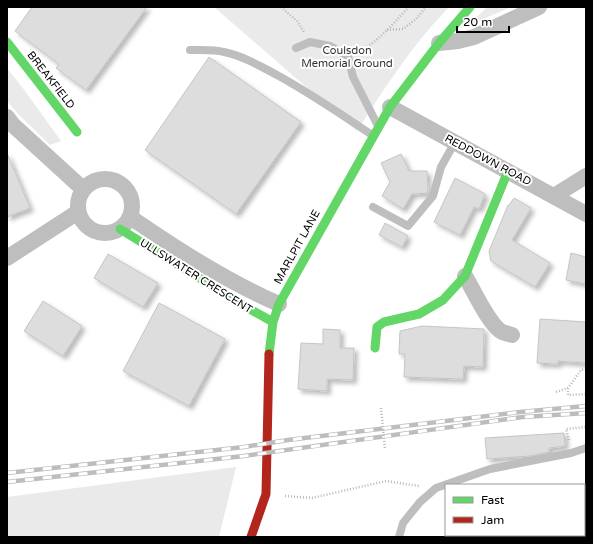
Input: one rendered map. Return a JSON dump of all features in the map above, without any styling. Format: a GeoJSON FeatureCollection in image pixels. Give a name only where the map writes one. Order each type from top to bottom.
{"type":"FeatureCollection","features":[{"type":"Feature","properties":{"kind":"main road","name":"MARLPIT LANE"},"geometry":{"type":"LineString","coordinates":[[251,537],[266,494],[268,359],[273,322],[278,304],[390,107],[439,42],[470,7]]}},
{"type":"Feature","properties":{"kind":"main road","name":"BREAKFIELD"},"geometry":{"type":"LineString","coordinates":[[7,42],[77,132]]}},
{"type":"Feature","properties":{"kind":"main road"},"geometry":{"type":"LineString","coordinates":[[375,348],[377,327],[384,322],[419,314],[443,300],[465,276],[508,171]]}},
{"type":"Feature","properties":{"kind":"main road","name":"ULLSWATER CRESCENT"},"geometry":{"type":"LineString","coordinates":[[125,223],[248,308],[273,322]]}},
{"type":"Feature","properties":{"kind":"street"},"geometry":{"type":"LineString","coordinates":[[439,42],[458,41],[474,37],[539,7]]}},
{"type":"Feature","properties":{"kind":"street","name":"REDDOWN ROAD"},"geometry":{"type":"LineString","coordinates":[[390,107],[586,214]]}},
{"type":"Feature","properties":{"kind":"street"},"geometry":{"type":"LineString","coordinates":[[7,117],[83,189]]}},
{"type":"Feature","properties":{"kind":"street"},"geometry":{"type":"LineString","coordinates":[[554,196],[586,176]]}},
{"type":"Feature","properties":{"kind":"street"},"geometry":{"type":"LineString","coordinates":[[106,178],[119,183],[128,192],[131,200],[132,208],[125,223],[107,233],[94,231],[87,227],[81,220],[78,212],[77,204],[83,189],[98,179],[106,178]]}},
{"type":"Feature","properties":{"kind":"street"},"geometry":{"type":"LineString","coordinates":[[7,258],[78,212]]}},
{"type":"Feature","properties":{"kind":"street","name":"ULLSWATER CRESCENT"},"geometry":{"type":"LineString","coordinates":[[125,223],[172,246],[205,266],[278,304]]}},
{"type":"Feature","properties":{"kind":"street"},"geometry":{"type":"LineString","coordinates":[[465,276],[495,326],[502,332],[512,335]]}},
{"type":"Feature","properties":{"kind":"lane"},"geometry":{"type":"LineString","coordinates":[[296,48],[310,42],[330,46],[348,56],[354,78],[378,127]]}},
{"type":"Feature","properties":{"kind":"lane"},"geometry":{"type":"LineString","coordinates":[[190,50],[223,51],[258,64],[326,104],[373,136]]}},
{"type":"Feature","properties":{"kind":"lane"},"geometry":{"type":"LineString","coordinates":[[373,207],[408,226],[433,196],[441,167],[455,142]]}},
{"type":"Feature","properties":{"kind":"lane"},"geometry":{"type":"LineString","coordinates":[[447,484],[490,469],[571,453],[586,448]]}},
{"type":"Feature","properties":{"kind":"lane"},"geometry":{"type":"LineString","coordinates":[[399,537],[403,523],[420,502],[436,488],[445,485]]}},
{"type":"Feature","properties":{"kind":"path"},"geometry":{"type":"LineString","coordinates":[[281,7],[297,21],[310,42]]}},
{"type":"Feature","properties":{"kind":"path"},"geometry":{"type":"LineString","coordinates":[[348,56],[365,48],[381,36],[409,7]]}},
{"type":"Feature","properties":{"kind":"path"},"geometry":{"type":"LineString","coordinates":[[387,30],[403,29],[416,19],[426,7]]}},
{"type":"Feature","properties":{"kind":"path"},"geometry":{"type":"LineString","coordinates":[[556,392],[568,388],[581,370],[586,369]]}},
{"type":"Feature","properties":{"kind":"path"},"geometry":{"type":"LineString","coordinates":[[568,388],[568,395],[586,394]]}},
{"type":"Feature","properties":{"kind":"path"},"geometry":{"type":"LineString","coordinates":[[381,408],[385,449]]}},
{"type":"Feature","properties":{"kind":"path"},"geometry":{"type":"LineString","coordinates":[[571,453],[566,429],[586,427]]}},
{"type":"Feature","properties":{"kind":"path"},"geometry":{"type":"LineString","coordinates":[[266,494],[312,498],[386,481],[436,488]]}},
{"type":"Feature","properties":{"kind":"green space","name":"Coulsdon Memorial Ground"},"geometry":{"type":"Polygon","coordinates":[[[214,7],[449,7],[411,51],[357,131],[214,7]]]}},
{"type":"Feature","properties":{"kind":"green space"},"geometry":{"type":"Polygon","coordinates":[[[487,7],[511,7],[469,25],[487,7]]]}},
{"type":"Feature","properties":{"kind":"green space"},"geometry":{"type":"Polygon","coordinates":[[[7,68],[61,141],[50,145],[18,114],[7,101],[7,68]]]}},
{"type":"Feature","properties":{"kind":"green space"},"geometry":{"type":"Polygon","coordinates":[[[236,467],[219,537],[7,537],[7,497],[236,467]]]}},
{"type":"Feature","properties":{"kind":"green space"},"geometry":{"type":"Polygon","coordinates":[[[586,518],[586,537],[521,537],[585,536],[586,518]]]}},
{"type":"Feature","properties":{"kind":"building"},"geometry":{"type":"Polygon","coordinates":[[[32,7],[147,7],[86,90],[56,68],[59,64],[15,31],[32,7]]]}},
{"type":"Feature","properties":{"kind":"building"},"geometry":{"type":"Polygon","coordinates":[[[209,57],[301,122],[236,214],[145,150],[209,57]]]}},
{"type":"Feature","properties":{"kind":"building"},"geometry":{"type":"Polygon","coordinates":[[[7,153],[30,208],[7,217],[7,153]]]}},
{"type":"Feature","properties":{"kind":"building"},"geometry":{"type":"Polygon","coordinates":[[[401,154],[409,171],[427,171],[428,193],[412,194],[403,209],[382,196],[390,182],[381,163],[401,154]]]}},
{"type":"Feature","properties":{"kind":"building"},"geometry":{"type":"Polygon","coordinates":[[[455,178],[485,194],[479,209],[474,207],[460,235],[434,222],[455,178]]]}},
{"type":"Feature","properties":{"kind":"building"},"geometry":{"type":"Polygon","coordinates":[[[514,198],[531,208],[512,240],[550,263],[535,287],[491,261],[489,251],[508,205],[514,198]]]}},
{"type":"Feature","properties":{"kind":"building"},"geometry":{"type":"Polygon","coordinates":[[[385,223],[408,236],[402,247],[379,235],[385,223]]]}},
{"type":"Feature","properties":{"kind":"building"},"geometry":{"type":"Polygon","coordinates":[[[571,253],[586,257],[586,284],[566,280],[571,253]]]}},
{"type":"Feature","properties":{"kind":"building"},"geometry":{"type":"Polygon","coordinates":[[[108,254],[158,283],[143,307],[94,278],[108,254]]]}},
{"type":"Feature","properties":{"kind":"building"},"geometry":{"type":"Polygon","coordinates":[[[43,301],[82,326],[63,356],[24,331],[43,301]]]}},
{"type":"Feature","properties":{"kind":"building"},"geometry":{"type":"Polygon","coordinates":[[[159,303],[225,339],[189,406],[123,371],[159,303]]]}},
{"type":"Feature","properties":{"kind":"building"},"geometry":{"type":"Polygon","coordinates":[[[540,319],[586,322],[586,363],[558,361],[558,364],[537,363],[540,319]]]}},
{"type":"Feature","properties":{"kind":"building"},"geometry":{"type":"Polygon","coordinates":[[[422,326],[484,329],[483,367],[464,366],[463,379],[404,377],[405,354],[399,354],[400,331],[422,326]]]}},
{"type":"Feature","properties":{"kind":"building"},"geometry":{"type":"Polygon","coordinates":[[[323,329],[340,330],[340,348],[354,348],[353,380],[327,379],[327,391],[298,389],[301,343],[323,344],[323,329]]]}},
{"type":"Feature","properties":{"kind":"building"},"geometry":{"type":"Polygon","coordinates":[[[564,433],[565,446],[549,448],[549,452],[530,456],[487,459],[485,438],[564,433]]]}},
{"type":"Feature","properties":{"kind":"railway"},"geometry":{"type":"LineString","coordinates":[[7,473],[244,447],[288,440],[520,412],[586,406]]}},
{"type":"Feature","properties":{"kind":"railway"},"geometry":{"type":"LineString","coordinates":[[7,482],[244,456],[523,417],[586,413]]}},
{"type":"Feature","properties":{"kind":"traffic: fast"},"geometry":{"type":"LineString","coordinates":[[269,354],[273,322],[279,304],[390,107],[439,43],[470,7]]}},
{"type":"Feature","properties":{"kind":"traffic: fast"},"geometry":{"type":"LineString","coordinates":[[7,42],[77,132]]}},
{"type":"Feature","properties":{"kind":"traffic: fast"},"geometry":{"type":"LineString","coordinates":[[375,348],[377,327],[384,322],[419,314],[443,300],[465,276],[508,171]]}},
{"type":"Feature","properties":{"kind":"traffic: fast"},"geometry":{"type":"LineString","coordinates":[[120,229],[273,322]]}},
{"type":"Feature","properties":{"kind":"traffic: jam"},"geometry":{"type":"LineString","coordinates":[[251,537],[266,494],[269,354]]}}]}
